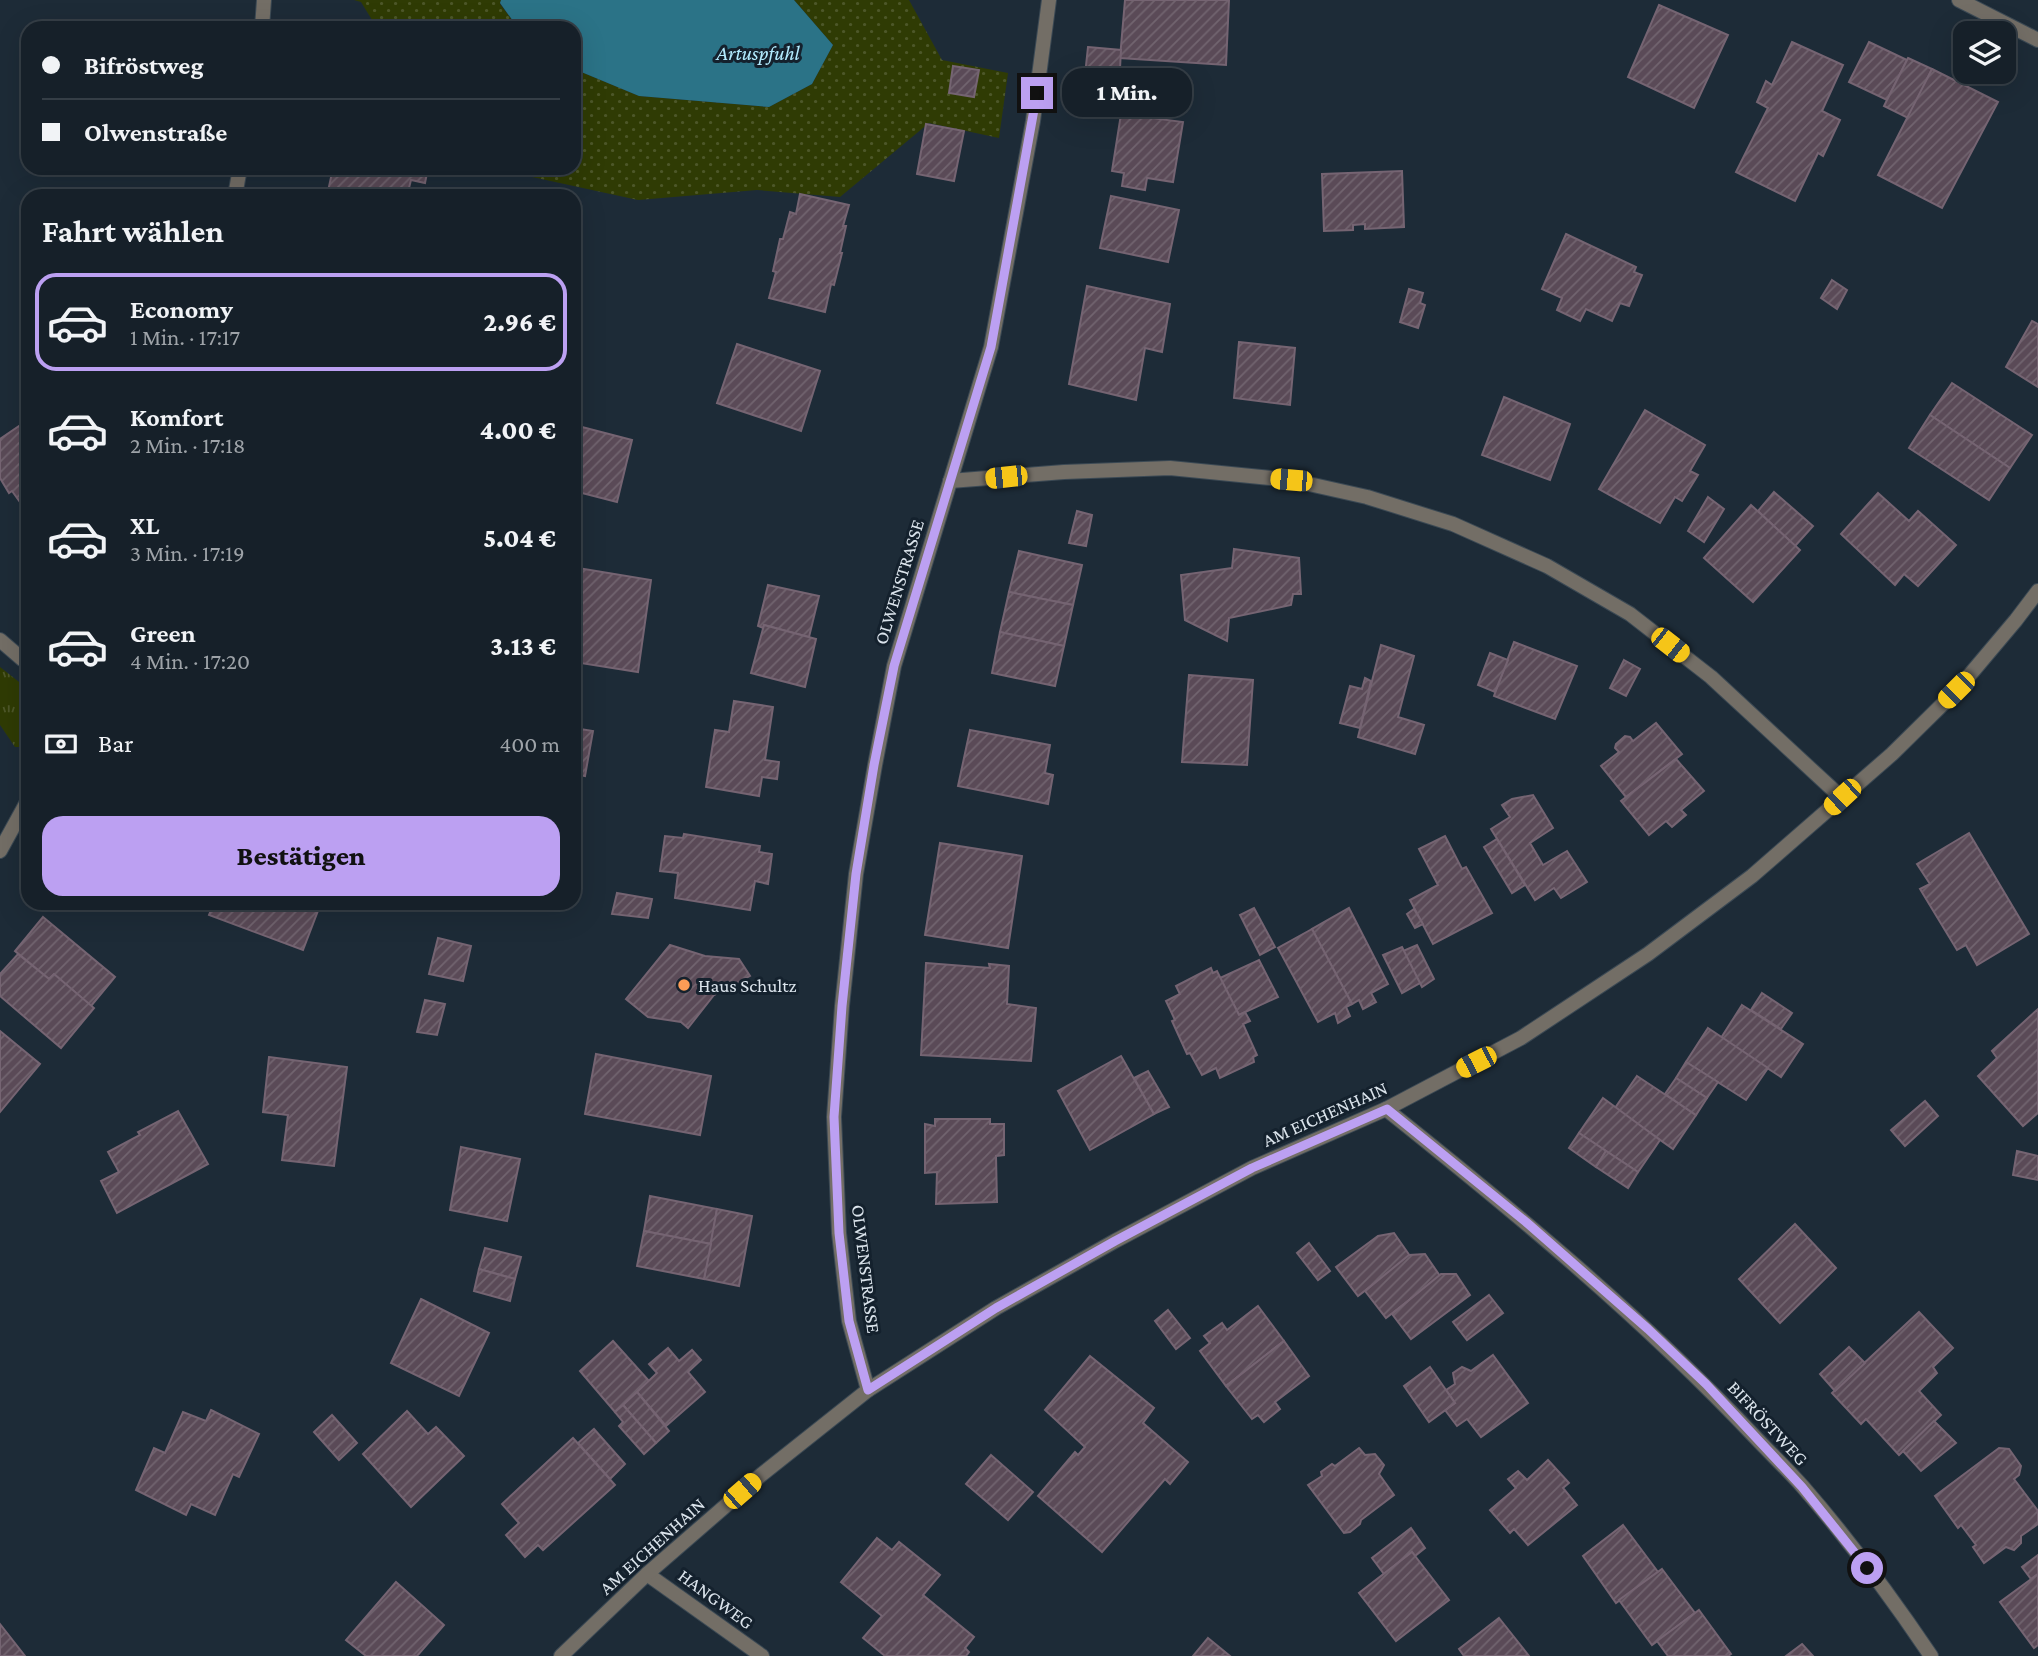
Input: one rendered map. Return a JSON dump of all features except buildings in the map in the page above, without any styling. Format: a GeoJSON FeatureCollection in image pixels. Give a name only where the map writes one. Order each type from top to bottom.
{"type":"FeatureCollection","features":[{"type":"Feature","properties":{"kind":"street"},"geometry":{"type":"LineString","coordinates":[[262,21],[264,0]]}},
{"type":"Feature","properties":{"kind":"street","name":"OLWENSTRASSE"},"geometry":{"type":"LineString","coordinates":[[868,1390],[849,1321],[839,1233],[834,1117],[856,874],[894,666],[991,347],[1033,121],[1049,0]]}},
{"type":"Feature","properties":{"kind":"street"},"geometry":{"type":"LineString","coordinates":[[1959,0],[2038,40]]}},
{"type":"Feature","properties":{"kind":"street"},"geometry":{"type":"LineString","coordinates":[[950,481],[1064,472],[1170,468],[1291,480],[1367,496],[1453,524],[1547,566],[1630,614],[1711,677],[1842,797]]}},
{"type":"Feature","properties":{"kind":"street","name":"AM EICHENHAIN"},"geometry":{"type":"LineString","coordinates":[[561,1656],[647,1574],[761,1475],[868,1390],[996,1308],[1115,1241],[1252,1168],[1387,1109],[1521,1038],[1648,954],[1752,876],[1892,754],[1956,690],[2038,591]]}},
{"type":"Feature","properties":{"kind":"street"},"geometry":{"type":"LineString","coordinates":[[0,640],[21,658]]}},
{"type":"Feature","properties":{"kind":"street"},"geometry":{"type":"LineString","coordinates":[[0,851],[21,813]]}},
{"type":"Feature","properties":{"kind":"street","name":"BIFRÖSTWEG"},"geometry":{"type":"LineString","coordinates":[[1387,1109],[1548,1241],[1706,1384],[1802,1487],[1899,1608],[1931,1656]]}},
{"type":"Feature","properties":{"kind":"street","name":"HANGWEG"},"geometry":{"type":"LineString","coordinates":[[647,1574],[762,1656]]}},
{"type":"Feature","properties":{"kind":"green space"},"geometry":{"type":"Polygon","coordinates":[[[354,0],[501,0],[500,4],[513,21],[373,21],[361,2],[354,0]]]}},
{"type":"Feature","properties":{"kind":"green space"},"geometry":{"type":"Polygon","coordinates":[[[794,0],[909,0],[942,60],[1008,73],[999,138],[929,123],[840,197],[757,190],[638,200],[523,175],[581,175],[581,72],[639,96],[769,107],[812,84],[833,45],[794,0]]]}},
{"type":"Feature","properties":{"kind":"green space"},"geometry":{"type":"Polygon","coordinates":[[[0,667],[21,684],[21,747],[15,747],[0,725],[0,667]]]}},
{"type":"Feature","properties":{"kind":"water","name":"Artuspfuhl"},"geometry":{"type":"Polygon","coordinates":[[[501,0],[794,0],[833,45],[812,84],[769,107],[639,96],[581,72],[581,21],[513,21],[500,3],[501,0]]]}},
{"type":"Feature","properties":{"kind":"place","name":"Haus Schultz"},"geometry":{"type":"Point","coordinates":[684,985]}},
{"type":"Feature","properties":{"kind":"route"},"geometry":{"type":"LineString","coordinates":[[1037,93],[991,347],[894,666],[856,874],[834,1117],[839,1233],[849,1321],[868,1390],[996,1308],[1115,1241],[1252,1168],[1387,1109],[1526,1222],[1706,1384],[1802,1487],[1867,1568]]}}]}
